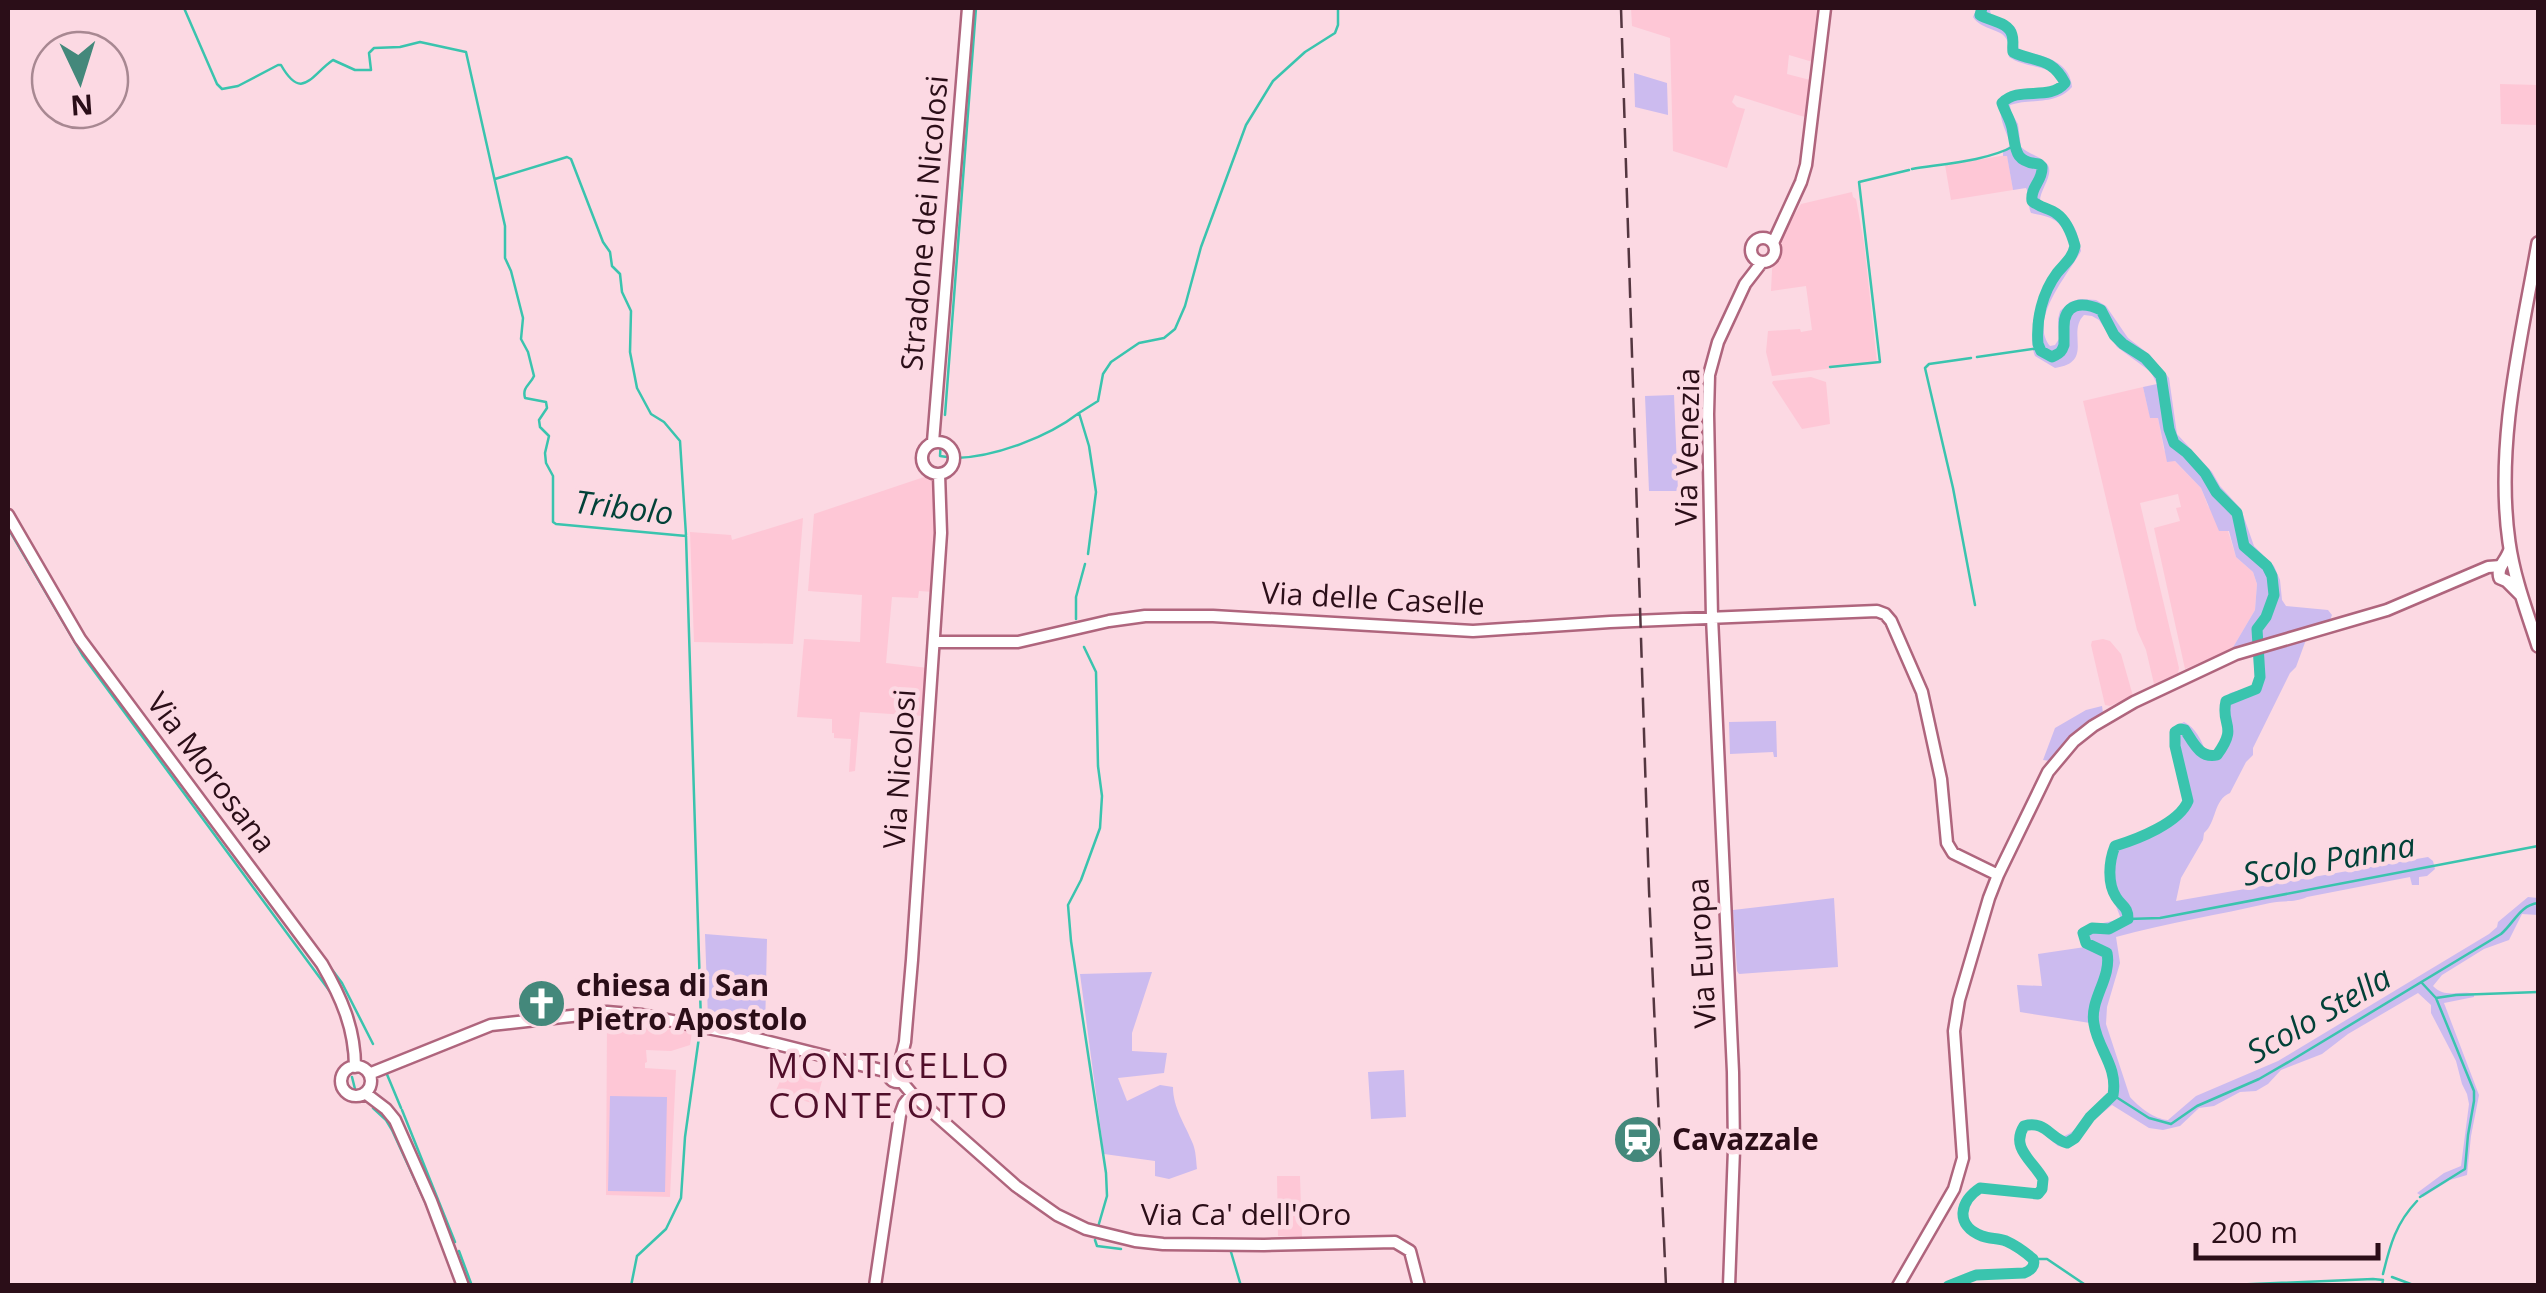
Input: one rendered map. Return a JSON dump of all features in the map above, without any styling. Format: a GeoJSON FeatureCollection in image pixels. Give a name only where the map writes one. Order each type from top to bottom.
{"type":"FeatureCollection","features":[{"type":"Feature","properties":{"kind":"main road"},"geometry":{"type":"LineString","coordinates":[[2538,243],[2512,402],[2505,491],[2510,549],[2507,571],[2521,595],[2538,646]]}},
{"type":"Feature","properties":{"kind":"street","name":"Stradone dei Nicolosi"},"geometry":{"type":"LineString","coordinates":[[933,442],[968,8]]}},
{"type":"Feature","properties":{"kind":"street"},"geometry":{"type":"LineString","coordinates":[[1773,243],[1806,165],[1824,8]]}},
{"type":"Feature","properties":{"kind":"street"},"geometry":{"type":"LineString","coordinates":[[1760,238],[1766,238],[1776,248],[1769,261],[1755,260],[1751,246],[1788,210]]}},
{"type":"Feature","properties":{"kind":"street","name":"Via Venezia"},"geometry":{"type":"LineString","coordinates":[[1745,284],[1751,254]]}},
{"type":"Feature","properties":{"kind":"street","name":"Via Venezia"},"geometry":{"type":"LineString","coordinates":[[1712,618],[1710,375],[1718,342],[1745,284],[1762,262]]}},
{"type":"Feature","properties":{"kind":"street","name":"Stradone dei Nicolosi"},"geometry":{"type":"LineString","coordinates":[[933,442],[948,445],[954,456],[952,466],[939,474],[928,471],[922,462],[925,448],[933,442]]}},
{"type":"Feature","properties":{"kind":"street","name":"Via Nicolosi"},"geometry":{"type":"LineString","coordinates":[[894,1069],[905,1042],[941,533],[939,474]]}},
{"type":"Feature","properties":{"kind":"street","name":"Via Morosana"},"geometry":{"type":"LineString","coordinates":[[8,516],[80,639],[322,964],[341,996],[354,1044],[356,1066],[343,1074],[342,1087],[350,1096],[365,1093]]}},
{"type":"Feature","properties":{"kind":"street"},"geometry":{"type":"LineString","coordinates":[[1898,1286],[1961,1172],[1955,1019],[1978,934],[1998,875],[2048,772],[2074,741],[2134,702],[2242,652],[2387,610],[2488,567],[2507,571]]}},
{"type":"Feature","properties":{"kind":"street","name":"Via delle Caselle"},"geometry":{"type":"LineString","coordinates":[[934,642],[1018,642],[1145,616],[1212,616],[1449,631],[1877,612],[1891,620],[1922,692],[1941,779],[1946,843],[1953,853],[1998,875]]}},
{"type":"Feature","properties":{"kind":"street","name":"Via Europa"},"geometry":{"type":"LineString","coordinates":[[1712,618],[1734,1148],[1729,1286]]}},
{"type":"Feature","properties":{"kind":"street","name":"Via Ca' dell'Oro"},"geometry":{"type":"LineString","coordinates":[[369,1074],[492,1025],[608,1012],[733,1033],[894,1069],[890,1077],[893,1081],[901,1080],[1006,1178],[1057,1215],[1086,1229],[1163,1244],[1382,1241],[1404,1246],[1413,1256],[1419,1286]]}},
{"type":"Feature","properties":{"kind":"street"},"geometry":{"type":"LineString","coordinates":[[356,1066],[369,1074],[370,1086],[365,1093],[395,1120],[463,1286]]}},
{"type":"Feature","properties":{"kind":"street"},"geometry":{"type":"LineString","coordinates":[[875,1286],[900,1115],[912,1094]]}},
{"type":"Feature","properties":{"kind":"shaded area"},"geometry":{"type":"Polygon","coordinates":[[[1631,8],[1821,8],[1816,63],[1789,55],[1787,74],[1814,81],[1809,115],[1735,95],[1732,102],[1745,109],[1727,168],[1673,151],[1670,38],[1632,26],[1631,8]]]}},
{"type":"Feature","properties":{"kind":"shaded area"},"geometry":{"type":"Polygon","coordinates":[[[1977,8],[1992,8],[1991,14],[2015,27],[2019,50],[2060,65],[2072,87],[2058,97],[2010,105],[2021,147],[2048,165],[2049,175],[2040,201],[2073,224],[2081,251],[2047,310],[2044,335],[2050,346],[2059,339],[2060,311],[2070,302],[2096,300],[2106,306],[2128,338],[2150,355],[2169,378],[2177,434],[2241,509],[2254,546],[2274,566],[2286,606],[2328,610],[2330,620],[2232,649],[2255,610],[2257,584],[2253,572],[2236,557],[2229,531],[2219,531],[2201,488],[2175,461],[2167,462],[2158,418],[2150,418],[2143,387],[2157,384],[2151,372],[2117,347],[2092,316],[2084,315],[2079,322],[2077,353],[2067,365],[2055,368],[2035,356],[2034,326],[2043,292],[2051,274],[2072,248],[2058,222],[2031,213],[2026,188],[2013,190],[2007,156],[2003,156],[2011,145],[2001,116],[2001,96],[2056,90],[2063,81],[2051,71],[2009,57],[2004,36],[1973,17],[1977,8]]]}},
{"type":"Feature","properties":{"kind":"shaded area"},"geometry":{"type":"Polygon","coordinates":[[[1634,73],[1667,83],[1668,115],[1635,107],[1634,73]]]}},
{"type":"Feature","properties":{"kind":"shaded area"},"geometry":{"type":"Polygon","coordinates":[[[2500,84],[2538,85],[2538,125],[2501,124],[2500,84]]]}},
{"type":"Feature","properties":{"kind":"shaded area"},"geometry":{"type":"Polygon","coordinates":[[[2007,155],[2013,190],[1951,200],[1945,165],[2007,155]]]}},
{"type":"Feature","properties":{"kind":"shaded area"},"geometry":{"type":"Polygon","coordinates":[[[1852,192],[1864,243],[1877,362],[1772,376],[1766,352],[1768,331],[1812,330],[1806,286],[1771,291],[1773,251],[1801,204],[1852,192]]]}},
{"type":"Feature","properties":{"kind":"shaded area"},"geometry":{"type":"Polygon","coordinates":[[[1811,377],[1826,382],[1830,424],[1802,429],[1772,383],[1811,377]]]}},
{"type":"Feature","properties":{"kind":"shaded area"},"geometry":{"type":"Polygon","coordinates":[[[2143,387],[2150,417],[2158,418],[2164,450],[2201,488],[2208,506],[2228,531],[2236,557],[2253,572],[2257,584],[2255,610],[2232,649],[2185,669],[2154,528],[2180,521],[2176,508],[2181,507],[2178,494],[2140,503],[2179,668],[2178,673],[2154,684],[2137,630],[2083,401],[2143,387]]]}},
{"type":"Feature","properties":{"kind":"shaded area"},"geometry":{"type":"Polygon","coordinates":[[[1674,395],[1678,491],[1649,491],[1645,396],[1674,395]]]}},
{"type":"Feature","properties":{"kind":"shaded area"},"geometry":{"type":"Polygon","coordinates":[[[933,474],[939,500],[933,592],[919,591],[918,598],[892,597],[886,663],[928,668],[923,716],[860,712],[855,771],[849,772],[851,739],[834,738],[832,719],[797,717],[804,639],[860,642],[862,595],[808,591],[814,514],[933,474]]]}},
{"type":"Feature","properties":{"kind":"shaded area"},"geometry":{"type":"Polygon","coordinates":[[[803,518],[793,644],[694,642],[690,532],[731,535],[732,540],[803,518]]]}},
{"type":"Feature","properties":{"kind":"shaded area"},"geometry":{"type":"Polygon","coordinates":[[[2307,637],[2253,755],[2221,801],[2181,878],[2176,901],[2428,857],[2435,869],[2419,877],[2419,885],[2412,885],[2410,877],[2116,937],[2120,963],[2106,1024],[2130,1097],[2147,1112],[2168,1120],[2196,1096],[2278,1061],[2489,934],[2528,897],[2538,898],[2538,915],[2522,914],[2509,940],[2484,949],[2442,975],[2433,986],[2448,993],[2474,994],[2444,1003],[2479,1095],[2467,1175],[2450,1180],[2423,1197],[2417,1193],[2461,1166],[2469,1104],[2456,1061],[2431,1013],[2431,1005],[2418,993],[2322,1054],[2281,1070],[2256,1091],[2240,1092],[2214,1106],[2199,1108],[2180,1126],[2149,1128],[2112,1105],[2068,1148],[2058,1146],[2034,1126],[2023,1130],[2022,1139],[2016,1141],[2024,1122],[2040,1122],[2061,1137],[2069,1134],[2106,1100],[2112,1087],[2106,1058],[2090,1023],[2020,1012],[2017,985],[2042,986],[2038,954],[2085,947],[2081,928],[2121,919],[2107,882],[2109,854],[2115,843],[2151,829],[2183,808],[2172,746],[2177,726],[2184,722],[2188,725],[2206,752],[2214,754],[2223,729],[2222,701],[2230,693],[2251,687],[2255,680],[2253,651],[2307,637]]]}},
{"type":"Feature","properties":{"kind":"shaded area"},"geometry":{"type":"Polygon","coordinates":[[[2103,639],[2121,654],[2133,696],[2110,706],[2105,705],[2091,645],[2092,641],[2103,639]]]}},
{"type":"Feature","properties":{"kind":"shaded area"},"geometry":{"type":"Polygon","coordinates":[[[2102,706],[2103,713],[2070,738],[2050,761],[2043,760],[2055,728],[2086,710],[2102,706]]]}},
{"type":"Feature","properties":{"kind":"shaded area"},"geometry":{"type":"Polygon","coordinates":[[[1776,721],[1777,757],[1773,752],[1730,754],[1729,722],[1776,721]]]}},
{"type":"Feature","properties":{"kind":"shaded area"},"geometry":{"type":"Polygon","coordinates":[[[1834,898],[1838,967],[1739,974],[1733,910],[1834,898]]]}},
{"type":"Feature","properties":{"kind":"shaded area"},"geometry":{"type":"Polygon","coordinates":[[[705,934],[767,939],[765,1032],[708,1018],[705,934]]]}},
{"type":"Feature","properties":{"kind":"shaded area"},"geometry":{"type":"Polygon","coordinates":[[[1152,972],[1132,1033],[1132,1051],[1167,1053],[1164,1073],[1118,1078],[1127,1101],[1160,1085],[1173,1087],[1177,1109],[1194,1147],[1197,1169],[1169,1179],[1155,1176],[1155,1161],[1104,1154],[1080,974],[1152,972]]]}},
{"type":"Feature","properties":{"kind":"shaded area"},"geometry":{"type":"Polygon","coordinates":[[[607,1021],[692,1032],[690,1045],[671,1051],[646,1050],[645,1068],[676,1070],[670,1197],[606,1195],[607,1021]]]}},
{"type":"Feature","properties":{"kind":"shaded area"},"geometry":{"type":"Polygon","coordinates":[[[787,1064],[824,1073],[816,1104],[775,1093],[787,1064]]]}},
{"type":"Feature","properties":{"kind":"shaded area"},"geometry":{"type":"Polygon","coordinates":[[[1404,1070],[1406,1117],[1371,1119],[1368,1072],[1404,1070]]]}},
{"type":"Feature","properties":{"kind":"shaded area"},"geometry":{"type":"Polygon","coordinates":[[[610,1096],[667,1097],[665,1192],[608,1191],[610,1096]]]}},
{"type":"Feature","properties":{"kind":"shaded area"},"geometry":{"type":"Polygon","coordinates":[[[1277,1176],[1300,1176],[1302,1237],[1278,1236],[1277,1176]]]}},
{"type":"Feature","properties":{"kind":"waterway","name":"Tribolo"},"geometry":{"type":"LineString","coordinates":[[184,8],[222,89],[238,86],[278,65],[301,84],[333,60],[355,70],[371,70],[369,53],[374,48],[420,42],[466,52],[505,226],[505,258],[523,318],[521,339],[534,376],[524,394],[525,398],[546,402],[547,408],[539,420],[549,436],[545,453],[553,476],[553,522],[686,536],[701,1022]]}},
{"type":"Feature","properties":{"kind":"waterway"},"geometry":{"type":"LineString","coordinates":[[945,415],[976,8]]}},
{"type":"Feature","properties":{"kind":"waterway"},"geometry":{"type":"LineString","coordinates":[[1079,413],[1098,401],[1103,374],[1111,362],[1139,343],[1164,338],[1175,329],[1246,125],[1273,81],[1305,52],[1335,33],[1338,8]]}},
{"type":"Feature","properties":{"kind":"waterway"},"geometry":{"type":"LineString","coordinates":[[1948,1286],[1976,1275],[2024,1273],[2033,1266],[2033,1259],[2013,1245],[1982,1236],[1967,1226],[1964,1206],[1980,1188],[2038,1194],[2043,1179],[2021,1148],[2024,1126],[2037,1125],[2067,1143],[2113,1095],[2113,1075],[2093,1015],[2107,953],[2086,943],[2083,933],[2092,928],[2109,929],[2128,919],[2111,885],[2110,865],[2115,846],[2157,829],[2183,809],[2188,801],[2175,732],[2185,730],[2202,752],[2217,755],[2227,737],[2226,701],[2256,689],[2260,677],[2257,629],[2274,595],[2267,566],[2244,546],[2237,513],[2174,443],[2161,376],[2145,358],[2114,335],[2101,310],[2075,306],[2065,319],[2061,352],[2052,357],[2041,351],[2041,307],[2052,281],[2075,246],[2061,217],[2032,201],[2042,167],[2017,153],[2002,103],[2017,95],[2051,92],[2065,83],[2048,64],[2013,52],[2010,31],[1980,15],[1982,8]]}},
{"type":"Feature","properties":{"kind":"waterway"},"geometry":{"type":"LineString","coordinates":[[1912,169],[1978,159],[2014,146]]}},
{"type":"Feature","properties":{"kind":"waterway"},"geometry":{"type":"LineString","coordinates":[[495,179],[571,159],[610,252],[612,266],[620,274],[622,292],[631,311],[630,352],[637,388],[651,414],[664,422],[680,441],[686,535]]}},
{"type":"Feature","properties":{"kind":"waterway"},"geometry":{"type":"LineString","coordinates":[[1830,367],[1880,362],[1859,182],[1909,170]]}},
{"type":"Feature","properties":{"kind":"waterway"},"geometry":{"type":"LineString","coordinates":[[1977,357],[2040,348]]}},
{"type":"Feature","properties":{"kind":"waterway"},"geometry":{"type":"LineString","coordinates":[[1971,358],[1929,364],[1925,368],[1975,605]]}},
{"type":"Feature","properties":{"kind":"waterway"},"geometry":{"type":"LineString","coordinates":[[956,458],[1020,444],[1079,413],[1096,492],[1088,554]]}},
{"type":"Feature","properties":{"kind":"waterway"},"geometry":{"type":"LineString","coordinates":[[941,440],[940,456],[947,457]]}},
{"type":"Feature","properties":{"kind":"waterway"},"geometry":{"type":"LineString","coordinates":[[8,528],[83,656],[334,997]]}},
{"type":"Feature","properties":{"kind":"waterway"},"geometry":{"type":"LineString","coordinates":[[1076,619],[1076,597],[1085,564]]}},
{"type":"Feature","properties":{"kind":"waterway"},"geometry":{"type":"LineString","coordinates":[[1084,647],[1096,672],[1102,796],[1100,828],[1068,905],[1106,1173],[1107,1196],[1098,1227]]}},
{"type":"Feature","properties":{"kind":"waterway"},"geometry":{"type":"LineString","coordinates":[[102,660],[342,983],[373,1044]]}},
{"type":"Feature","properties":{"kind":"waterway","name":"Scolo Panna"},"geometry":{"type":"LineString","coordinates":[[2128,919],[2160,918],[2538,846]]}},
{"type":"Feature","properties":{"kind":"waterway","name":"Scolo Stella"},"geometry":{"type":"LineString","coordinates":[[2113,1095],[2149,1118],[2171,1124],[2197,1106],[2292,1060],[2501,934],[2522,911],[2538,903]]}},
{"type":"Feature","properties":{"kind":"waterway"},"geometry":{"type":"LineString","coordinates":[[2420,1197],[2465,1169],[2474,1101],[2474,1091],[2436,998],[2422,983]]}},
{"type":"Feature","properties":{"kind":"waterway"},"geometry":{"type":"LineString","coordinates":[[2436,998],[2538,992]]}},
{"type":"Feature","properties":{"kind":"waterway","name":"Tribolo"},"geometry":{"type":"LineString","coordinates":[[631,1286],[637,1256],[666,1229],[681,1198],[700,1030]]}},
{"type":"Feature","properties":{"kind":"waterway"},"geometry":{"type":"LineString","coordinates":[[346,1033],[349,1058]]}},
{"type":"Feature","properties":{"kind":"waterway"},"geometry":{"type":"LineString","coordinates":[[386,1072],[401,1108]]}},
{"type":"Feature","properties":{"kind":"waterway"},"geometry":{"type":"LineString","coordinates":[[352,1077],[355,1089]]}},
{"type":"Feature","properties":{"kind":"waterway"},"geometry":{"type":"LineString","coordinates":[[373,1108],[392,1130],[430,1213]]}},
{"type":"Feature","properties":{"kind":"waterway"},"geometry":{"type":"LineString","coordinates":[[402,1110],[455,1242]]}},
{"type":"Feature","properties":{"kind":"waterway"},"geometry":{"type":"LineString","coordinates":[[2383,1274],[2395,1235],[2417,1201]]}},
{"type":"Feature","properties":{"kind":"waterway"},"geometry":{"type":"LineString","coordinates":[[1095,1240],[1097,1246],[1121,1249]]}},
{"type":"Feature","properties":{"kind":"waterway"},"geometry":{"type":"LineString","coordinates":[[459,1251],[472,1286]]}},
{"type":"Feature","properties":{"kind":"waterway"},"geometry":{"type":"LineString","coordinates":[[1231,1252],[1241,1286]]}},
{"type":"Feature","properties":{"kind":"waterway"},"geometry":{"type":"LineString","coordinates":[[2033,1259],[2047,1259],[2087,1286]]}},
{"type":"Feature","properties":{"kind":"waterway"},"geometry":{"type":"LineString","coordinates":[[2392,1277],[2416,1286]]}},
{"type":"Feature","properties":{"kind":"waterway"},"geometry":{"type":"LineString","coordinates":[[2206,1286],[2373,1279],[2383,1280],[2382,1286]]}},
{"type":"Feature","properties":{"kind":"railway"},"geometry":{"type":"LineString","coordinates":[[1621,8],[1649,890],[1666,1286]]}},
{"type":"Feature","properties":{"kind":"place","name":"chiesa di San Pietro Apostolo"},"geometry":{"type":"Point","coordinates":[541,1003]}},
{"type":"Feature","properties":{"kind":"place","name":"Cavazzale"},"geometry":{"type":"Point","coordinates":[1637,1140]}},
{"type":"Feature","properties":{"kind":"district","name":"MONTICELLO CONTE OTTO"},"geometry":{"type":"Point","coordinates":[889,1086]}}]}
